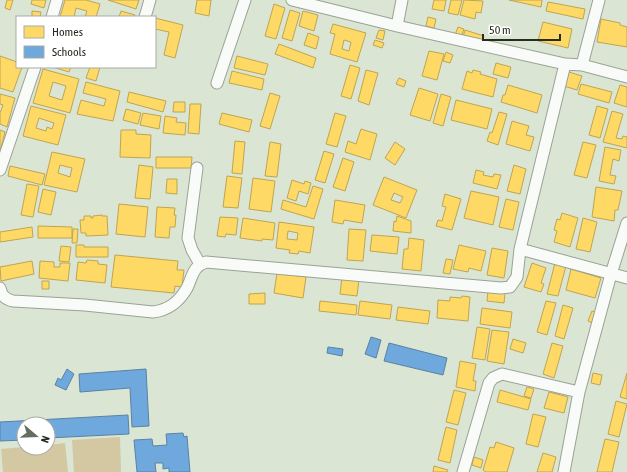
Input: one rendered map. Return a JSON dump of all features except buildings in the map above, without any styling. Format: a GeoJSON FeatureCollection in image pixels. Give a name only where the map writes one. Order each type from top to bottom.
{"type":"FeatureCollection","features":[{"type":"Feature","properties":{"kind":"street"},"geometry":{"type":"LineString","coordinates":[[52,16],[57,0]]}},
{"type":"Feature","properties":{"kind":"street"},"geometry":{"type":"LineString","coordinates":[[145,16],[150,0]]}},
{"type":"Feature","properties":{"kind":"street"},"geometry":{"type":"LineString","coordinates":[[217,83],[246,0]]}},
{"type":"Feature","properties":{"kind":"street"},"geometry":{"type":"LineString","coordinates":[[292,0],[397,26],[565,64],[582,65],[627,77]]}},
{"type":"Feature","properties":{"kind":"street"},"geometry":{"type":"LineString","coordinates":[[397,26],[402,0]]}},
{"type":"Feature","properties":{"kind":"street"},"geometry":{"type":"LineString","coordinates":[[582,65],[599,0]]}},
{"type":"Feature","properties":{"kind":"street"},"geometry":{"type":"LineString","coordinates":[[0,288],[3,297],[13,301],[85,305],[153,312],[164,311],[179,299],[187,288],[195,268],[206,262],[501,288],[510,287],[517,277],[520,249],[565,64]]}},
{"type":"Feature","properties":{"kind":"street"},"geometry":{"type":"LineString","coordinates":[[0,170],[35,68]]}},
{"type":"Feature","properties":{"kind":"street"},"geometry":{"type":"LineString","coordinates":[[197,168],[188,238],[192,250],[200,264]]}},
{"type":"Feature","properties":{"kind":"street"},"geometry":{"type":"LineString","coordinates":[[564,472],[579,392],[611,274],[627,223]]}},
{"type":"Feature","properties":{"kind":"street"},"geometry":{"type":"LineString","coordinates":[[520,249],[627,278]]}},
{"type":"Feature","properties":{"kind":"street"},"geometry":{"type":"LineString","coordinates":[[463,472],[489,383],[493,378],[502,374],[579,392]]}},
{"type":"Feature","properties":{"kind":"shaded area"},"geometry":{"type":"Polygon","coordinates":[[[120,437],[121,472],[74,472],[72,440],[120,437]]]}},
{"type":"Feature","properties":{"kind":"shaded area"},"geometry":{"type":"Polygon","coordinates":[[[65,443],[68,472],[3,472],[1,449],[16,448],[16,456],[56,456],[56,444],[65,443]]]}}]}
